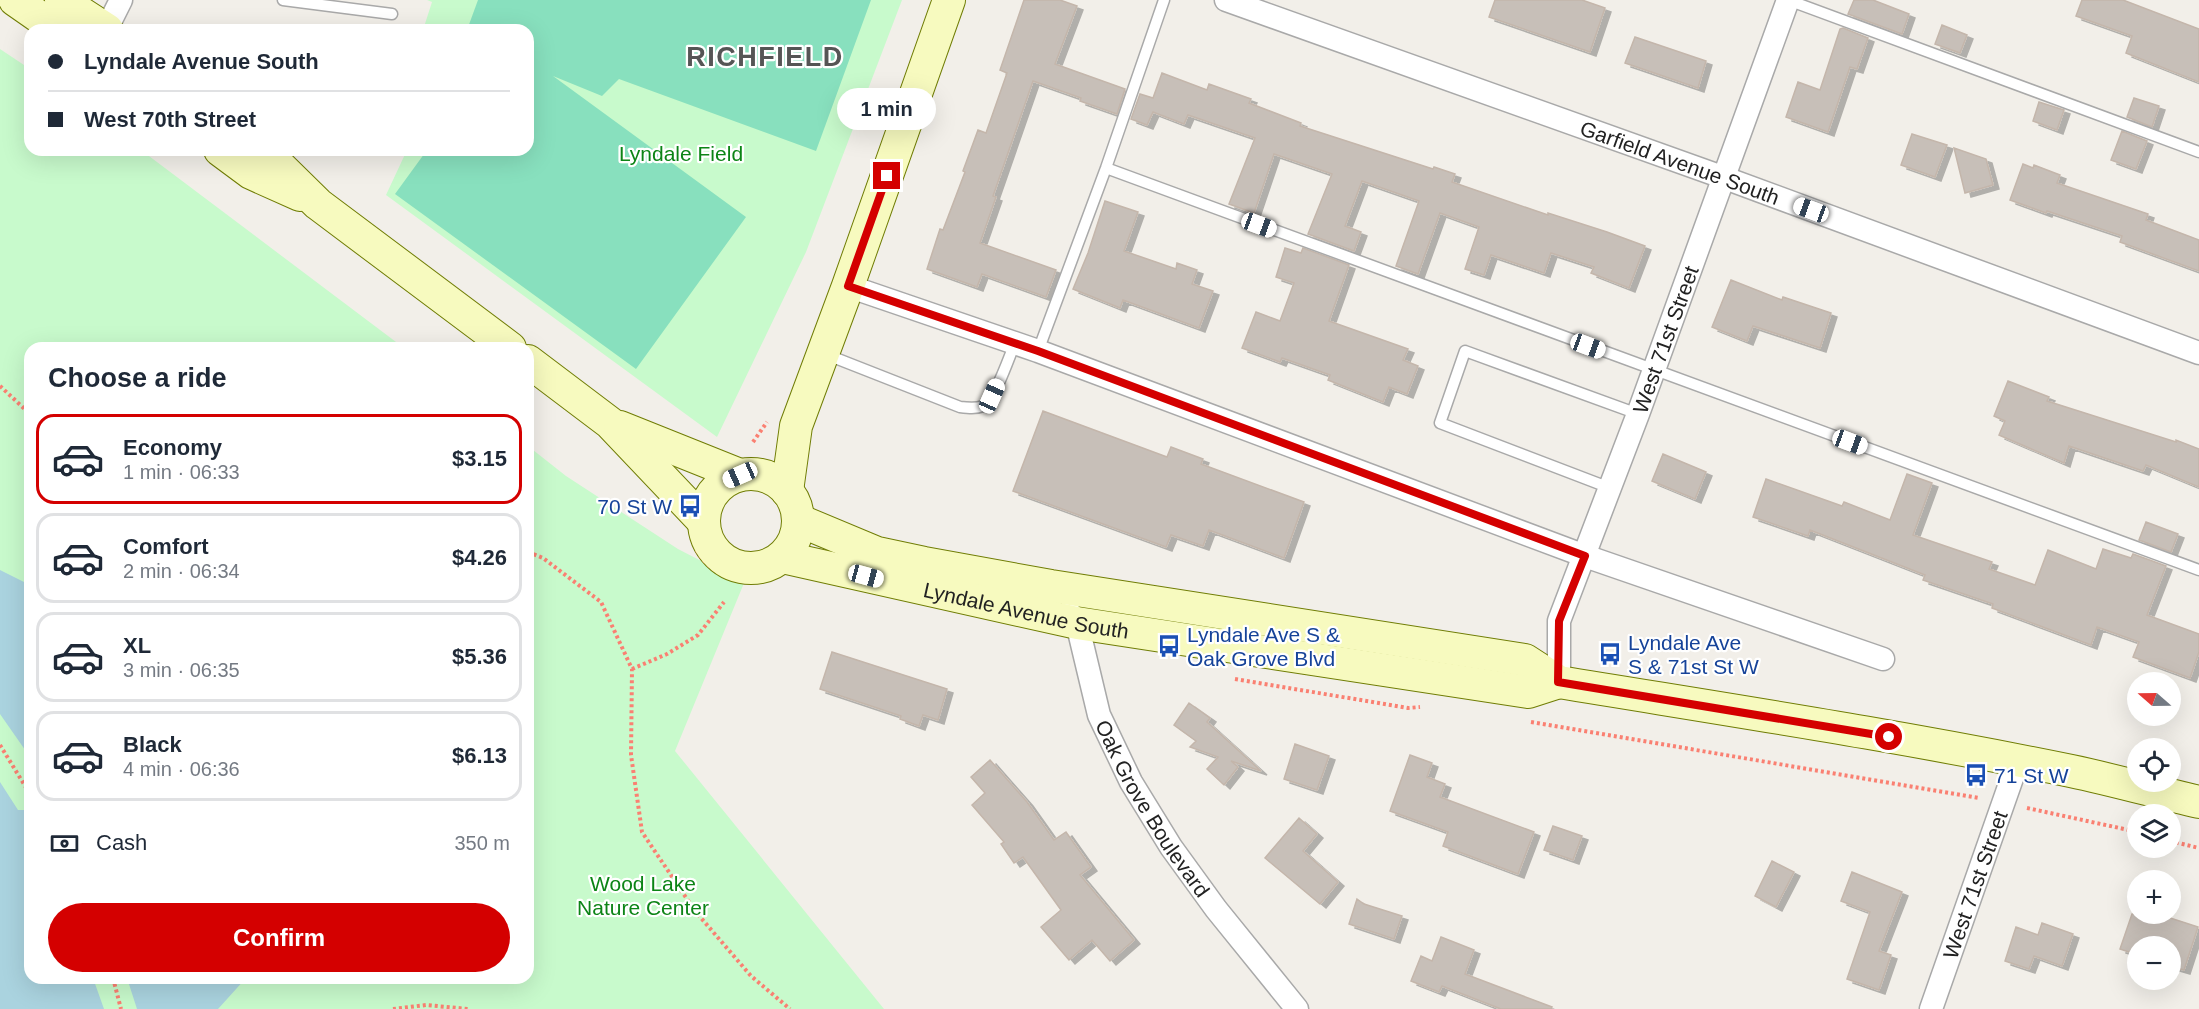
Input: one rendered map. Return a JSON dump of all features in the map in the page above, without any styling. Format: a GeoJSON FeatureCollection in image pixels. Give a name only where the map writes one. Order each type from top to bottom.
{"type":"FeatureCollection","features":[{"type":"Feature","properties":{"kind":"main road"},"geometry":{"type":"LineString","coordinates":[[15,0],[49,24]]}},
{"type":"Feature","properties":{"kind":"main road"},"geometry":{"type":"LineString","coordinates":[[61,0],[97,24]]}},
{"type":"Feature","properties":{"kind":"main road"},"geometry":{"type":"LineString","coordinates":[[787,490],[796,426],[949,0]]}},
{"type":"Feature","properties":{"kind":"main road"},"geometry":{"type":"LineString","coordinates":[[228,156],[251,173],[318,204]]}},
{"type":"Feature","properties":{"kind":"main road"},"geometry":{"type":"LineString","coordinates":[[269,156],[318,204],[502,342]]}},
{"type":"Feature","properties":{"kind":"main road"},"geometry":{"type":"LineString","coordinates":[[534,366],[610,423],[704,522]]}},
{"type":"Feature","properties":{"kind":"main road"},"geometry":{"type":"LineString","coordinates":[[610,423],[745,474],[760,475],[775,480],[787,490],[795,504],[798,520],[797,534],[782,557],[769,565],[754,568],[739,566],[726,560],[714,550],[707,537],[704,522],[707,507],[714,492],[725,482],[745,474],[796,426]]}},
{"type":"Feature","properties":{"kind":"main road","name":"Lyndale Avenue South"},"geometry":{"type":"LineString","coordinates":[[798,520],[877,553],[1051,586],[1525,660],[1558,682],[2018,761],[2199,802]]}},
{"type":"Feature","properties":{"kind":"main road","name":"Lyndale Avenue South"},"geometry":{"type":"LineString","coordinates":[[782,557],[1077,623],[1528,692],[1558,682]]}},
{"type":"Feature","properties":{"kind":"street"},"geometry":{"type":"LineString","coordinates":[[109,24],[121,0]]}},
{"type":"Feature","properties":{"kind":"street","name":"Garfield Avenue South"},"geometry":{"type":"LineString","coordinates":[[1226,0],[1725,178],[2199,353]]}},
{"type":"Feature","properties":{"kind":"street","name":"West 71st Street"},"geometry":{"type":"LineString","coordinates":[[1558,682],[1559,621],[1638,414],[1788,0]]}},
{"type":"Feature","properties":{"kind":"street"},"geometry":{"type":"LineString","coordinates":[[848,286],[1038,351],[1585,556],[1883,659]]}},
{"type":"Feature","properties":{"kind":"street","name":"Oak Grove Boulevard"},"geometry":{"type":"LineString","coordinates":[[1051,586],[1077,623],[1099,715],[1131,782],[1171,848],[1297,1009]]}},
{"type":"Feature","properties":{"kind":"street","name":"West 71st Street"},"geometry":{"type":"LineString","coordinates":[[1931,1009],[2018,761]]}},
{"type":"Feature","properties":{"kind":"lane"},"geometry":{"type":"LineString","coordinates":[[283,0],[392,14]]}},
{"type":"Feature","properties":{"kind":"lane"},"geometry":{"type":"LineString","coordinates":[[1038,351],[1106,168],[1164,0]]}},
{"type":"Feature","properties":{"kind":"lane"},"geometry":{"type":"LineString","coordinates":[[1788,0],[2199,152]]}},
{"type":"Feature","properties":{"kind":"lane"},"geometry":{"type":"LineString","coordinates":[[1106,168],[2199,570]]}},
{"type":"Feature","properties":{"kind":"lane"},"geometry":{"type":"LineString","coordinates":[[824,353],[960,408],[976,408],[986,405],[992,396],[1015,343]]}},
{"type":"Feature","properties":{"kind":"lane"},"geometry":{"type":"LineString","coordinates":[[1610,488],[1440,423],[1465,351],[1638,414]]}},
{"type":"Feature","properties":{"kind":"path"},"geometry":{"type":"LineString","coordinates":[[0,386],[24,408]]}},
{"type":"Feature","properties":{"kind":"path"},"geometry":{"type":"LineString","coordinates":[[534,554],[543,558],[601,602],[632,669],[632,755],[642,832],[695,911],[751,976],[790,1009]]}},
{"type":"Feature","properties":{"kind":"path"},"geometry":{"type":"LineString","coordinates":[[632,669],[667,654],[698,635],[724,602]]}},
{"type":"Feature","properties":{"kind":"path"},"geometry":{"type":"LineString","coordinates":[[1230,678],[1408,708],[1431,706]]}},
{"type":"Feature","properties":{"kind":"path"},"geometry":{"type":"LineString","coordinates":[[1528,721],[1980,798]]}},
{"type":"Feature","properties":{"kind":"path"},"geometry":{"type":"LineString","coordinates":[[0,745],[24,784]]}},
{"type":"Feature","properties":{"kind":"path"},"geometry":{"type":"LineString","coordinates":[[2032,809],[2127,830]]}},
{"type":"Feature","properties":{"kind":"path"},"geometry":{"type":"LineString","coordinates":[[2181,844],[2199,848]]}},
{"type":"Feature","properties":{"kind":"path"},"geometry":{"type":"LineString","coordinates":[[115,984],[121,1009]]}},
{"type":"Feature","properties":{"kind":"path"},"geometry":{"type":"LineString","coordinates":[[393,1009],[426,1005],[468,1009]]}},
{"type":"Feature","properties":{"kind":"green space","name":"Lyndale Field"},"geometry":{"type":"Polygon","coordinates":[[[427,0],[902,0],[806,252],[717,437],[386,195],[404,156],[534,156],[534,24],[425,24],[432,2],[427,0]]]}},
{"type":"Feature","properties":{"kind":"green space","name":"Lyndale Field"},"geometry":{"type":"Polygon","coordinates":[[[478,0],[871,0],[816,151],[619,79],[602,96],[553,76],[746,217],[636,369],[395,194],[423,156],[534,156],[534,24],[469,24],[478,0]]]}},
{"type":"Feature","properties":{"kind":"green space","name":"Wood Lake Nature Center"},"geometry":{"type":"Polygon","coordinates":[[[0,49],[24,65],[24,156],[149,156],[396,342],[24,342],[24,984],[534,984],[534,451],[566,476],[678,549],[744,583],[675,751],[884,1009],[0,1009],[0,49]]]}},
{"type":"Feature","properties":{"kind":"water"},"geometry":{"type":"Polygon","coordinates":[[[0,570],[24,582],[24,748],[0,714],[0,570]]]}},
{"type":"Feature","properties":{"kind":"water"},"geometry":{"type":"Polygon","coordinates":[[[0,782],[18,810],[24,810],[24,984],[95,984],[104,1009],[0,1009],[0,782]]]}},
{"type":"Feature","properties":{"kind":"water"},"geometry":{"type":"Polygon","coordinates":[[[129,984],[241,984],[218,1009],[137,1009],[129,984]]]}},
{"type":"Feature","properties":{"kind":"building"},"geometry":{"type":"Polygon","coordinates":[[[1024,0],[1060,0],[1077,6],[1055,64],[1125,89],[1117,114],[1033,81],[993,196],[996,197],[980,243],[1056,270],[1046,297],[982,274],[977,287],[927,269],[940,229],[943,230],[965,172],[963,171],[978,130],[986,133],[1007,73],[1000,70],[1024,0]]]}},
{"type":"Feature","properties":{"kind":"building"},"geometry":{"type":"Polygon","coordinates":[[[1495,0],[1582,0],[1605,8],[1590,52],[1489,17],[1495,0]]]}},
{"type":"Feature","properties":{"kind":"building"},"geometry":{"type":"Polygon","coordinates":[[[1854,0],[1873,0],[1909,14],[1902,34],[1848,14],[1854,0]]]}},
{"type":"Feature","properties":{"kind":"building"},"geometry":{"type":"Polygon","coordinates":[[[2082,0],[2123,0],[2199,29],[2199,82],[2126,53],[2132,36],[2076,16],[2082,0]]]}},
{"type":"Feature","properties":{"kind":"building"},"geometry":{"type":"Polygon","coordinates":[[[1942,25],[1967,35],[1960,53],[1935,44],[1942,25]]]}},
{"type":"Feature","properties":{"kind":"building"},"geometry":{"type":"Polygon","coordinates":[[[1843,28],[1868,38],[1857,69],[1850,67],[1828,132],[1786,117],[1798,82],[1820,90],[1840,29],[1843,28]]]}},
{"type":"Feature","properties":{"kind":"building"},"geometry":{"type":"Polygon","coordinates":[[[1635,37],[1706,61],[1698,88],[1625,63],[1635,37]]]}},
{"type":"Feature","properties":{"kind":"building"},"geometry":{"type":"Polygon","coordinates":[[[1162,73],[1207,90],[1209,84],[1251,99],[1249,103],[1301,123],[1300,126],[1455,174],[1452,182],[1645,246],[1629,288],[1591,273],[1594,267],[1551,253],[1544,273],[1491,255],[1484,275],[1465,269],[1479,227],[1440,213],[1418,274],[1396,266],[1419,201],[1362,181],[1345,226],[1361,232],[1354,251],[1308,234],[1332,174],[1274,154],[1254,213],[1229,204],[1255,138],[1188,115],[1184,124],[1153,112],[1147,125],[1131,119],[1140,94],[1153,98],[1162,73]]]}},
{"type":"Feature","properties":{"kind":"building"},"geometry":{"type":"Polygon","coordinates":[[[2134,98],[2159,106],[2152,127],[2127,117],[2134,98]]]}},
{"type":"Feature","properties":{"kind":"building"},"geometry":{"type":"Polygon","coordinates":[[[2039,102],[2064,110],[2057,130],[2033,121],[2039,102]]]}},
{"type":"Feature","properties":{"kind":"building"},"geometry":{"type":"Polygon","coordinates":[[[2122,131],[2147,141],[2136,169],[2111,160],[2122,131]]]}},
{"type":"Feature","properties":{"kind":"building"},"geometry":{"type":"Polygon","coordinates":[[[1912,134],[1947,145],[1935,177],[1901,165],[1912,134]]]}},
{"type":"Feature","properties":{"kind":"building"},"geometry":{"type":"Polygon","coordinates":[[[1954,148],[1986,159],[1993,185],[1965,193],[1954,148]]]}},
{"type":"Feature","properties":{"kind":"building"},"geometry":{"type":"Polygon","coordinates":[[[2023,164],[2033,168],[2034,165],[2060,175],[2057,183],[2148,214],[2146,220],[2199,240],[2199,271],[2120,242],[2122,236],[2010,200],[2023,164]]]}},
{"type":"Feature","properties":{"kind":"building"},"geometry":{"type":"Polygon","coordinates":[[[1105,201],[1138,212],[1124,251],[1176,269],[1177,263],[1197,270],[1192,284],[1213,291],[1199,328],[1123,300],[1120,308],[1073,289],[1105,201]]]}},
{"type":"Feature","properties":{"kind":"building"},"geometry":{"type":"Polygon","coordinates":[[[1285,248],[1301,253],[1303,248],[1349,265],[1329,321],[1408,349],[1403,360],[1418,366],[1407,394],[1389,387],[1383,402],[1328,380],[1330,375],[1282,358],[1280,362],[1242,348],[1256,312],[1280,321],[1294,283],[1276,277],[1285,248]]]}},
{"type":"Feature","properties":{"kind":"building"},"geometry":{"type":"Polygon","coordinates":[[[1731,280],[1782,300],[1783,297],[1831,313],[1820,348],[1753,326],[1747,341],[1712,327],[1731,280]]]}},
{"type":"Feature","properties":{"kind":"building"},"geometry":{"type":"Polygon","coordinates":[[[2008,381],[2049,397],[2047,401],[2199,449],[2199,487],[2146,465],[2143,471],[2069,446],[2064,463],[1999,435],[2005,421],[1994,416],[2008,381]]]}},
{"type":"Feature","properties":{"kind":"building"},"geometry":{"type":"Polygon","coordinates":[[[1043,411],[1167,457],[1171,447],[1203,459],[1201,464],[1304,502],[1284,558],[1209,530],[1203,546],[1171,535],[1166,547],[1013,491],[1043,411]]]}},
{"type":"Feature","properties":{"kind":"building"},"geometry":{"type":"Polygon","coordinates":[[[1663,454],[1706,472],[1695,499],[1652,481],[1663,454]]]}},
{"type":"Feature","properties":{"kind":"building"},"geometry":{"type":"Polygon","coordinates":[[[1907,474],[1932,483],[1913,535],[1992,562],[1989,569],[2035,585],[2048,550],[2096,569],[2103,549],[2131,558],[2133,554],[2166,566],[2147,615],[2199,634],[2199,652],[2190,678],[2181,675],[2181,672],[2174,672],[2133,657],[2139,642],[2097,627],[2091,645],[1992,608],[1993,604],[1923,580],[1925,575],[1810,530],[1808,536],[1753,517],[1766,479],[1842,506],[1844,502],[1890,520],[1907,474]]]}},
{"type":"Feature","properties":{"kind":"building"},"geometry":{"type":"Polygon","coordinates":[[[2146,522],[2178,534],[2171,552],[2139,540],[2146,522]]]}},
{"type":"Feature","properties":{"kind":"building"},"geometry":{"type":"Polygon","coordinates":[[[832,652],[947,689],[938,720],[923,715],[919,726],[900,719],[901,716],[820,689],[832,652]]]}},
{"type":"Feature","properties":{"kind":"building"},"geometry":{"type":"Polygon","coordinates":[[[1189,703],[1210,718],[1207,722],[1261,771],[1231,761],[1238,767],[1224,785],[1207,769],[1218,757],[1190,747],[1196,741],[1174,725],[1189,703]]]}},
{"type":"Feature","properties":{"kind":"building"},"geometry":{"type":"Polygon","coordinates":[[[1295,744],[1329,756],[1317,790],[1284,779],[1295,744]]]}},
{"type":"Feature","properties":{"kind":"building"},"geometry":{"type":"Polygon","coordinates":[[[1410,755],[1432,763],[1427,777],[1445,784],[1440,797],[1534,832],[1518,874],[1443,846],[1448,832],[1390,811],[1410,755]]]}},
{"type":"Feature","properties":{"kind":"building"},"geometry":{"type":"Polygon","coordinates":[[[990,760],[1027,802],[1054,840],[1066,832],[1091,867],[1080,875],[1134,940],[1110,961],[1092,940],[1069,960],[1041,927],[1061,910],[1023,857],[1014,863],[1001,844],[1004,842],[972,805],[985,793],[971,777],[990,760]]]}},
{"type":"Feature","properties":{"kind":"building"},"geometry":{"type":"Polygon","coordinates":[[[1299,818],[1317,834],[1303,851],[1338,882],[1320,904],[1265,858],[1299,818]]]}},
{"type":"Feature","properties":{"kind":"building"},"geometry":{"type":"Polygon","coordinates":[[[1553,826],[1582,836],[1573,860],[1544,850],[1553,826]]]}},
{"type":"Feature","properties":{"kind":"building"},"geometry":{"type":"Polygon","coordinates":[[[1772,861],[1794,872],[1776,907],[1755,896],[1772,861]]]}},
{"type":"Feature","properties":{"kind":"building"},"geometry":{"type":"Polygon","coordinates":[[[1852,872],[1902,892],[1879,951],[1891,955],[1879,990],[1847,979],[1870,912],[1841,901],[1852,872]]]}},
{"type":"Feature","properties":{"kind":"building"},"geometry":{"type":"Polygon","coordinates":[[[1357,899],[1364,904],[1402,916],[1394,939],[1349,924],[1357,899]]]}},
{"type":"Feature","properties":{"kind":"building"},"geometry":{"type":"Polygon","coordinates":[[[2181,921],[2198,927],[2184,970],[2181,969],[2181,936],[2127,936],[2127,951],[2120,949],[2129,924],[2181,924],[2181,921]]]}},
{"type":"Feature","properties":{"kind":"building"},"geometry":{"type":"Polygon","coordinates":[[[2042,923],[2073,934],[2062,966],[2034,956],[2029,969],[2005,961],[2016,927],[2038,935],[2042,923]]]}},
{"type":"Feature","properties":{"kind":"building"},"geometry":{"type":"Polygon","coordinates":[[[1441,937],[1474,950],[1465,974],[1552,1007],[1551,1009],[1501,1009],[1442,986],[1439,992],[1411,981],[1421,956],[1432,961],[1441,937]]]}},
{"type":"Feature","properties":{"kind":"place","name":"70 St W"},"geometry":{"type":"Point","coordinates":[690,506]}},
{"type":"Feature","properties":{"kind":"place","name":"Lyndale Ave S & Oak Grove Blvd"},"geometry":{"type":"Point","coordinates":[1169,646]}},
{"type":"Feature","properties":{"kind":"place","name":"Lyndale Ave S & 71st St W"},"geometry":{"type":"Point","coordinates":[1610,654]}},
{"type":"Feature","properties":{"kind":"place","name":"71 St W"},"geometry":{"type":"Point","coordinates":[1976,775]}},
{"type":"Feature","properties":{"kind":"district","name":"RICHFIELD"},"geometry":{"type":"Point","coordinates":[765,57]}},
{"type":"Feature","properties":{"kind":"route"},"geometry":{"type":"LineString","coordinates":[[887,176],[848,286],[1038,351],[1585,556],[1559,621],[1558,682],[1889,737]]}}]}
